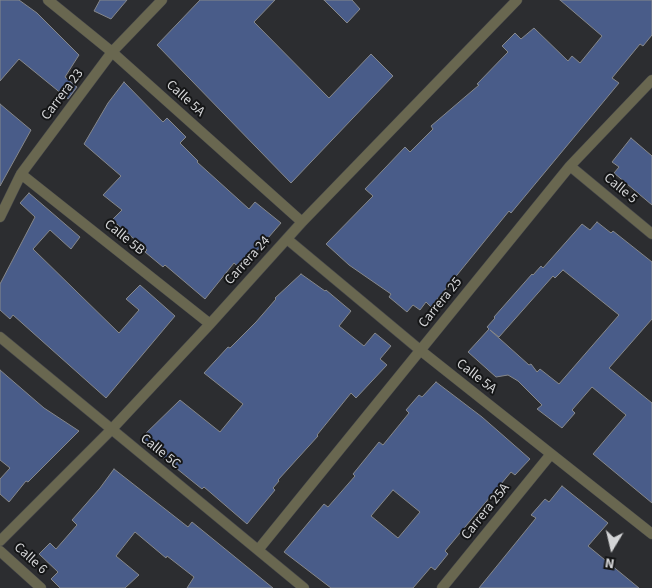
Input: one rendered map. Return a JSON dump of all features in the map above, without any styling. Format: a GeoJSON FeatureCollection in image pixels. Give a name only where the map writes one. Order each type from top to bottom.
{"type":"FeatureCollection","features":[{"type":"Feature","properties":{"kind":"street","name":"Calle 5A"},"geometry":{"type":"LineString","coordinates":[[48,0],[112,52],[302,222]]}},
{"type":"Feature","properties":{"kind":"street","name":"Carrera 23"},"geometry":{"type":"LineString","coordinates":[[0,217],[21,174],[112,52],[162,0]]}},
{"type":"Feature","properties":{"kind":"street","name":"Carrera 24"},"geometry":{"type":"LineString","coordinates":[[0,541],[111,430],[302,222],[517,0]]}},
{"type":"Feature","properties":{"kind":"street","name":"Carrera 25"},"geometry":{"type":"LineString","coordinates":[[258,550],[570,166],[652,80]]}},
{"type":"Feature","properties":{"kind":"street","name":"Calle 5"},"geometry":{"type":"LineString","coordinates":[[570,166],[652,234]]}},
{"type":"Feature","properties":{"kind":"street","name":"Calle 5B"},"geometry":{"type":"LineString","coordinates":[[21,174],[210,324]]}},
{"type":"Feature","properties":{"kind":"street","name":"Calle 5A"},"geometry":{"type":"LineString","coordinates":[[287,238],[420,350],[652,534]]}},
{"type":"Feature","properties":{"kind":"street","name":"Calle 5C"},"geometry":{"type":"LineString","coordinates":[[0,337],[304,588]]}},
{"type":"Feature","properties":{"kind":"street","name":"Carrera 25A"},"geometry":{"type":"LineString","coordinates":[[442,588],[551,454]]}},
{"type":"Feature","properties":{"kind":"street","name":"Calle 6"},"geometry":{"type":"LineString","coordinates":[[0,552],[41,588]]}},
{"type":"Feature","properties":{"kind":"building"},"geometry":{"type":"Polygon","coordinates":[[[0,0],[19,0],[37,13],[79,55],[65,77],[77,87],[68,99],[19,59],[0,81],[0,0]]]}},
{"type":"Feature","properties":{"kind":"building"},"geometry":{"type":"Polygon","coordinates":[[[100,0],[127,0],[111,19],[94,11],[100,0]]]}},
{"type":"Feature","properties":{"kind":"building"},"geometry":{"type":"Polygon","coordinates":[[[200,0],[275,0],[254,22],[329,98],[371,54],[393,76],[291,183],[157,45],[200,0]]]}},
{"type":"Feature","properties":{"kind":"building"},"geometry":{"type":"Polygon","coordinates":[[[324,0],[352,0],[360,9],[347,23],[324,0]]]}},
{"type":"Feature","properties":{"kind":"building"},"geometry":{"type":"Polygon","coordinates":[[[560,0],[652,0],[652,35],[643,46],[640,44],[612,78],[619,83],[511,213],[509,211],[431,307],[426,302],[420,310],[413,305],[407,312],[389,297],[391,294],[349,265],[326,244],[373,196],[365,189],[405,147],[410,152],[433,129],[431,126],[479,85],[477,84],[508,52],[502,46],[515,33],[521,39],[534,28],[568,61],[572,56],[580,63],[602,36],[560,0]]]}},
{"type":"Feature","properties":{"kind":"building"},"geometry":{"type":"Polygon","coordinates":[[[124,82],[163,122],[167,118],[186,137],[180,143],[197,162],[249,209],[255,202],[281,223],[242,270],[234,263],[205,299],[165,265],[163,267],[145,252],[147,250],[112,220],[122,210],[103,195],[121,176],[84,144],[108,103],[124,82]]]}},
{"type":"Feature","properties":{"kind":"building"},"geometry":{"type":"Polygon","coordinates":[[[0,104],[31,130],[0,186],[0,104]]]}},
{"type":"Feature","properties":{"kind":"building"},"geometry":{"type":"Polygon","coordinates":[[[631,138],[652,156],[652,205],[614,173],[619,167],[612,162],[631,138]]]}},
{"type":"Feature","properties":{"kind":"building"},"geometry":{"type":"Polygon","coordinates":[[[29,193],[80,237],[71,249],[50,230],[33,249],[119,333],[139,310],[126,299],[140,285],[175,316],[106,398],[13,315],[10,319],[0,310],[0,284],[35,217],[20,203],[29,193]]]}},
{"type":"Feature","properties":{"kind":"building"},"geometry":{"type":"Polygon","coordinates":[[[597,222],[611,233],[613,231],[652,262],[652,319],[609,368],[652,403],[652,503],[593,454],[626,415],[592,387],[572,410],[575,413],[562,428],[537,409],[542,405],[518,381],[508,375],[496,377],[468,352],[489,329],[487,327],[494,317],[532,274],[541,266],[543,268],[582,224],[590,230],[597,222]],[[563,270],[555,278],[553,276],[499,337],[490,330],[529,365],[531,364],[537,372],[540,369],[559,384],[619,315],[563,270]]]}},
{"type":"Feature","properties":{"kind":"building"},"geometry":{"type":"Polygon","coordinates":[[[301,274],[326,290],[351,311],[339,326],[364,346],[375,333],[391,346],[380,359],[387,365],[356,398],[351,393],[318,436],[278,480],[273,488],[275,490],[247,524],[204,487],[202,489],[140,439],[180,400],[220,432],[243,404],[204,373],[228,347],[230,348],[256,322],[275,298],[301,274]]]}},
{"type":"Feature","properties":{"kind":"building"},"geometry":{"type":"Polygon","coordinates":[[[0,370],[44,408],[79,431],[28,482],[26,481],[9,502],[0,494],[0,479],[10,468],[0,460],[0,370]]]}},
{"type":"Feature","properties":{"kind":"building"},"geometry":{"type":"Polygon","coordinates":[[[436,382],[482,417],[530,459],[515,475],[511,472],[445,551],[448,554],[435,570],[431,567],[413,588],[331,588],[284,552],[324,504],[328,507],[355,476],[353,474],[379,442],[383,445],[409,413],[406,410],[419,395],[422,397],[436,382]],[[393,490],[371,516],[398,538],[420,512],[393,490]]]}},
{"type":"Feature","properties":{"kind":"building"},"geometry":{"type":"Polygon","coordinates":[[[114,469],[188,527],[192,522],[273,588],[187,588],[194,577],[167,556],[166,558],[135,532],[116,556],[139,575],[125,588],[60,588],[51,579],[58,572],[39,554],[50,543],[56,549],[77,525],[72,520],[114,469]]]}},
{"type":"Feature","properties":{"kind":"building"},"geometry":{"type":"Polygon","coordinates":[[[562,486],[608,523],[588,546],[639,588],[479,588],[536,518],[531,515],[545,499],[549,502],[562,486]]]}}]}
